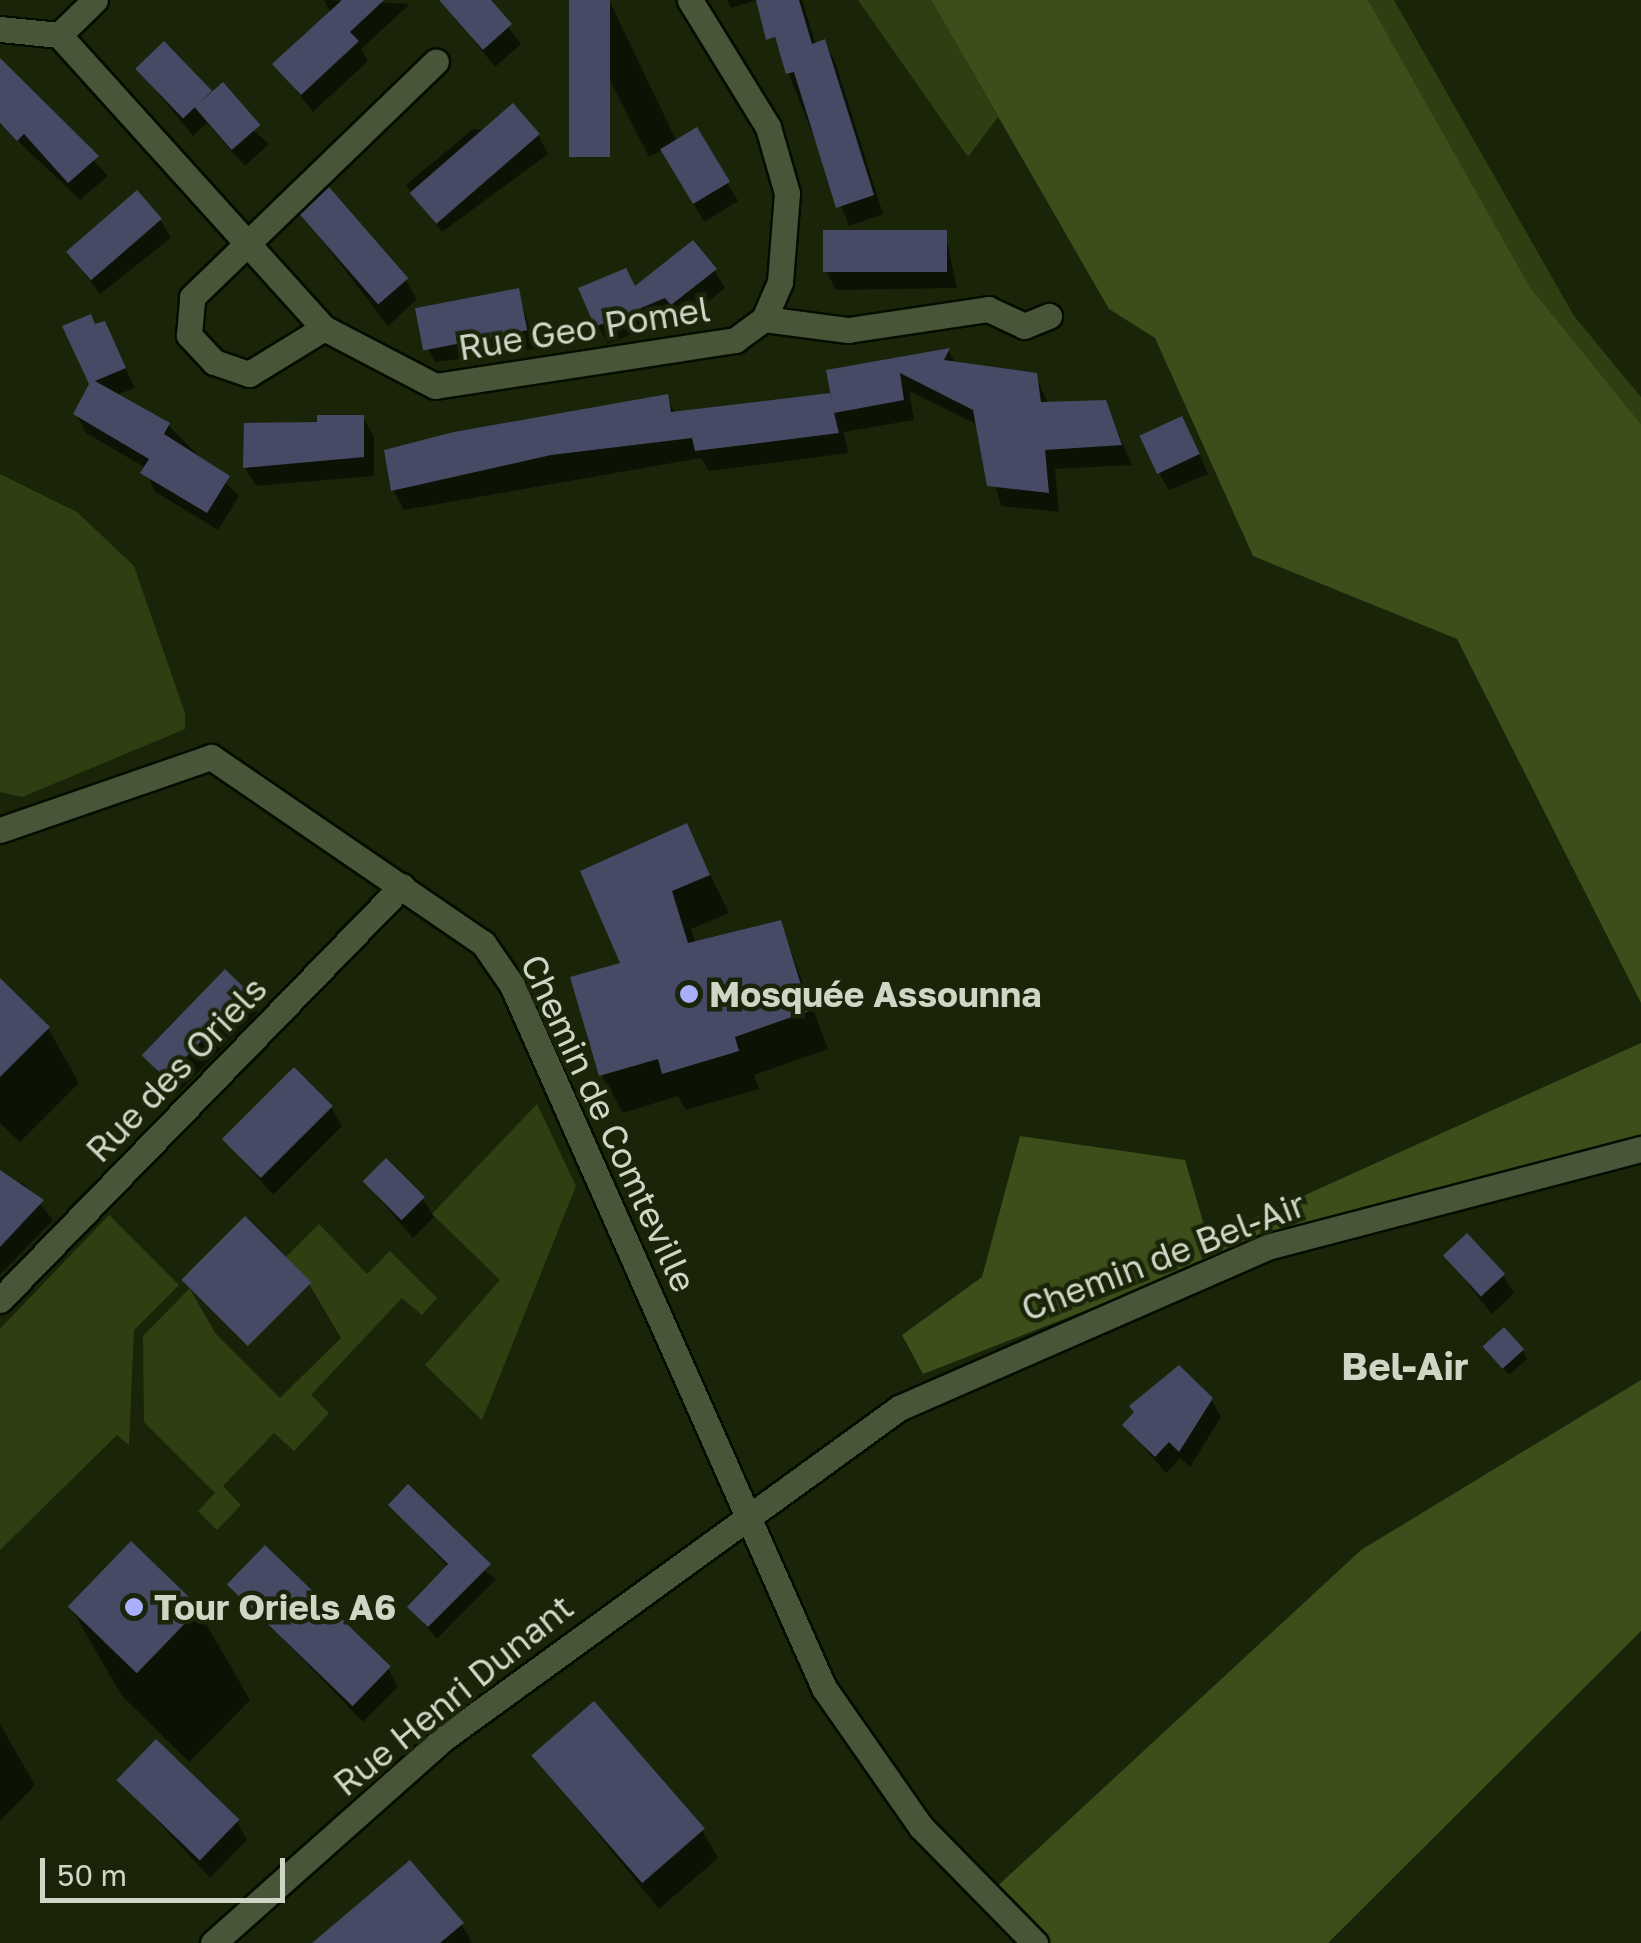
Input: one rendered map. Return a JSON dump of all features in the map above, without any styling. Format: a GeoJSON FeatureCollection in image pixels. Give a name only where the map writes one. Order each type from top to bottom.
{"type":"FeatureCollection","features":[{"type":"Feature","properties":{"kind":"street"},"geometry":{"type":"LineString","coordinates":[[0,29],[58,36],[95,0]]}},
{"type":"Feature","properties":{"kind":"street","name":"Rue Geo Pomel"},"geometry":{"type":"LineString","coordinates":[[58,36],[324,328],[435,386],[735,340],[764,319],[780,282],[787,192],[768,127],[690,0]]}},
{"type":"Feature","properties":{"kind":"street"},"geometry":{"type":"LineString","coordinates":[[324,328],[249,374],[214,362],[190,334],[192,297],[242,240],[436,61]]}},
{"type":"Feature","properties":{"kind":"street"},"geometry":{"type":"LineString","coordinates":[[764,319],[848,330],[988,309],[1024,326],[1049,316]]}},
{"type":"Feature","properties":{"kind":"street","name":"Chemin de Comteville"},"geometry":{"type":"LineString","coordinates":[[0,830],[211,757],[468,929],[505,971],[747,1514],[848,1728],[968,1881],[1036,1943]]}},
{"type":"Feature","properties":{"kind":"street","name":"Rue des Oriels"},"geometry":{"type":"LineString","coordinates":[[0,1300],[402,886]]}},
{"type":"Feature","properties":{"kind":"street","name":"Chemin de Bel-Air"},"geometry":{"type":"LineString","coordinates":[[747,1514],[898,1408],[1150,1293],[1268,1247],[1641,1149]]}},
{"type":"Feature","properties":{"kind":"street","name":"Rue Henri Dunant"},"geometry":{"type":"LineString","coordinates":[[213,1943],[444,1738],[747,1514]]}},
{"type":"Feature","properties":{"kind":"green space"},"geometry":{"type":"Polygon","coordinates":[[[858,0],[931,0],[998,117],[968,157],[858,0]]]}},
{"type":"Feature","properties":{"kind":"green space"},"geometry":{"type":"Polygon","coordinates":[[[931,0],[1368,0],[1530,287],[1641,424],[1641,1003],[1457,639],[1253,556],[1155,338],[1109,309],[931,0]]]}},
{"type":"Feature","properties":{"kind":"green space"},"geometry":{"type":"Polygon","coordinates":[[[1368,0],[1394,0],[1574,316],[1641,397],[1641,424],[1530,287],[1368,0]]]}},
{"type":"Feature","properties":{"kind":"green space"},"geometry":{"type":"Polygon","coordinates":[[[0,474],[77,512],[134,566],[185,713],[185,729],[22,797],[0,792],[0,474]]]}},
{"type":"Feature","properties":{"kind":"green space"},"geometry":{"type":"Polygon","coordinates":[[[1641,1043],[1641,1141],[1223,1257],[923,1374],[902,1335],[982,1277],[1020,1136],[1185,1160],[1208,1239],[1641,1043]]]}},
{"type":"Feature","properties":{"kind":"green space"},"geometry":{"type":"Polygon","coordinates":[[[537,1104],[576,1186],[482,1420],[425,1365],[500,1280],[432,1214],[537,1104]]]}},
{"type":"Feature","properties":{"kind":"green space"},"geometry":{"type":"Polygon","coordinates":[[[109,1215],[179,1285],[134,1330],[129,1445],[117,1435],[0,1550],[0,1329],[109,1215]]]}},
{"type":"Feature","properties":{"kind":"green space"},"geometry":{"type":"Polygon","coordinates":[[[319,1224],[367,1274],[390,1251],[437,1298],[422,1315],[402,1298],[311,1395],[329,1413],[294,1451],[274,1433],[223,1486],[241,1505],[217,1530],[198,1511],[215,1493],[144,1422],[143,1336],[190,1288],[248,1345],[311,1283],[286,1257],[319,1224]]]}},
{"type":"Feature","properties":{"kind":"green space"},"geometry":{"type":"Polygon","coordinates":[[[1641,1380],[1641,1631],[1328,1943],[1023,1943],[977,1905],[1361,1550],[1641,1380]]]}},
{"type":"Feature","properties":{"kind":"building"},"geometry":{"type":"Polygon","coordinates":[[[342,0],[384,0],[350,32],[359,41],[301,95],[272,64],[342,0]]]}},
{"type":"Feature","properties":{"kind":"building"},"geometry":{"type":"Polygon","coordinates":[[[439,0],[491,0],[512,24],[483,50],[439,0]]]}},
{"type":"Feature","properties":{"kind":"building"},"geometry":{"type":"Polygon","coordinates":[[[569,0],[610,0],[610,157],[569,157],[569,0]]]}},
{"type":"Feature","properties":{"kind":"building"},"geometry":{"type":"Polygon","coordinates":[[[756,0],[799,0],[812,44],[825,39],[874,195],[836,208],[794,72],[786,74],[775,37],[766,40],[756,0]]]}},
{"type":"Feature","properties":{"kind":"building"},"geometry":{"type":"Polygon","coordinates":[[[164,41],[212,91],[183,118],[135,69],[164,41]]]}},
{"type":"Feature","properties":{"kind":"building"},"geometry":{"type":"Polygon","coordinates":[[[0,58],[99,156],[68,183],[24,134],[17,141],[0,123],[0,58]]]}},
{"type":"Feature","properties":{"kind":"building"},"geometry":{"type":"Polygon","coordinates":[[[223,82],[260,125],[232,150],[194,107],[223,82]]]}},
{"type":"Feature","properties":{"kind":"building"},"geometry":{"type":"Polygon","coordinates":[[[513,103],[540,134],[437,224],[410,193],[513,103]]]}},
{"type":"Feature","properties":{"kind":"building"},"geometry":{"type":"Polygon","coordinates":[[[697,127],[730,182],[693,204],[660,149],[697,127]]]}},
{"type":"Feature","properties":{"kind":"building"},"geometry":{"type":"Polygon","coordinates":[[[329,187],[408,278],[378,305],[299,213],[329,187]]]}},
{"type":"Feature","properties":{"kind":"building"},"geometry":{"type":"Polygon","coordinates":[[[137,190],[162,219],[91,280],[66,252],[137,190]]]}},
{"type":"Feature","properties":{"kind":"building"},"geometry":{"type":"Polygon","coordinates":[[[823,230],[947,230],[947,272],[823,272],[823,230]]]}},
{"type":"Feature","properties":{"kind":"building"},"geometry":{"type":"Polygon","coordinates":[[[693,240],[717,269],[671,305],[665,298],[595,327],[578,288],[626,268],[635,286],[693,240]]]}},
{"type":"Feature","properties":{"kind":"building"},"geometry":{"type":"Polygon","coordinates":[[[519,288],[527,330],[423,350],[415,308],[519,288]]]}},
{"type":"Feature","properties":{"kind":"building"},"geometry":{"type":"Polygon","coordinates":[[[91,314],[95,324],[105,321],[126,368],[95,381],[170,423],[164,434],[230,476],[207,513],[140,473],[149,459],[73,414],[89,384],[62,326],[91,314]]]}},
{"type":"Feature","properties":{"kind":"building"},"geometry":{"type":"Polygon","coordinates":[[[950,348],[944,360],[1037,373],[1041,402],[1106,400],[1122,445],[1045,450],[1049,493],[987,486],[973,410],[900,373],[904,400],[834,413],[839,433],[695,451],[692,438],[551,455],[391,491],[384,450],[454,432],[668,394],[671,412],[830,393],[832,402],[826,370],[950,348]]]}},
{"type":"Feature","properties":{"kind":"building"},"geometry":{"type":"Polygon","coordinates":[[[317,415],[364,415],[364,457],[243,468],[244,423],[317,422],[317,415]]]}},
{"type":"Feature","properties":{"kind":"building"},"geometry":{"type":"Polygon","coordinates":[[[1182,416],[1200,454],[1157,474],[1139,436],[1182,416]]]}},
{"type":"Feature","properties":{"kind":"building","name":"Mosquée Assounna"},"geometry":{"type":"Polygon","coordinates":[[[687,823],[710,875],[672,891],[688,943],[781,920],[809,1011],[735,1037],[739,1051],[662,1074],[658,1059],[599,1076],[570,977],[620,963],[580,871],[687,823]]]}},
{"type":"Feature","properties":{"kind":"building"},"geometry":{"type":"Polygon","coordinates":[[[225,969],[249,992],[165,1078],[142,1055],[225,969]]]}},
{"type":"Feature","properties":{"kind":"building"},"geometry":{"type":"Polygon","coordinates":[[[0,978],[50,1027],[0,1077],[0,978]]]}},
{"type":"Feature","properties":{"kind":"building"},"geometry":{"type":"Polygon","coordinates":[[[294,1067],[333,1106],[261,1178],[222,1139],[294,1067]]]}},
{"type":"Feature","properties":{"kind":"building"},"geometry":{"type":"Polygon","coordinates":[[[386,1158],[425,1197],[402,1220],[363,1181],[386,1158]]]}},
{"type":"Feature","properties":{"kind":"building"},"geometry":{"type":"Polygon","coordinates":[[[0,1170],[44,1200],[0,1247],[0,1170]]]}},
{"type":"Feature","properties":{"kind":"building"},"geometry":{"type":"Polygon","coordinates":[[[245,1216],[311,1282],[248,1346],[181,1280],[245,1216]]]}},
{"type":"Feature","properties":{"kind":"building"},"geometry":{"type":"Polygon","coordinates":[[[1467,1233],[1505,1274],[1481,1296],[1443,1256],[1467,1233]]]}},
{"type":"Feature","properties":{"kind":"building"},"geometry":{"type":"Polygon","coordinates":[[[1504,1327],[1524,1349],[1503,1369],[1482,1346],[1504,1327]]]}},
{"type":"Feature","properties":{"kind":"building"},"geometry":{"type":"Polygon","coordinates":[[[1179,1365],[1213,1398],[1179,1452],[1169,1442],[1155,1457],[1122,1425],[1134,1412],[1129,1406],[1179,1365]]]}},
{"type":"Feature","properties":{"kind":"building"},"geometry":{"type":"Polygon","coordinates":[[[408,1484],[491,1564],[428,1627],[407,1607],[448,1564],[388,1505],[408,1484]]]}},
{"type":"Feature","properties":{"kind":"building","name":"Tour Oriels A6"},"geometry":{"type":"Polygon","coordinates":[[[131,1541],[200,1608],[137,1673],[68,1606],[131,1541]]]}},
{"type":"Feature","properties":{"kind":"building"},"geometry":{"type":"Polygon","coordinates":[[[265,1545],[391,1667],[353,1706],[227,1585],[265,1545]]]}},
{"type":"Feature","properties":{"kind":"building"},"geometry":{"type":"Polygon","coordinates":[[[594,1701],[705,1829],[642,1883],[531,1755],[594,1701]]]}},
{"type":"Feature","properties":{"kind":"building"},"geometry":{"type":"Polygon","coordinates":[[[156,1739],[239,1820],[200,1861],[116,1780],[156,1739]]]}},
{"type":"Feature","properties":{"kind":"building"},"geometry":{"type":"Polygon","coordinates":[[[410,1860],[464,1923],[440,1943],[312,1943],[410,1860]]]}},
{"type":"Feature","properties":{"kind":"place","name":"Mosquée Assounna"},"geometry":{"type":"Point","coordinates":[689,994]}},
{"type":"Feature","properties":{"kind":"place","name":"Tour Oriels A6"},"geometry":{"type":"Point","coordinates":[134,1607]}},
{"type":"Feature","properties":{"kind":"district","name":"Bel-Air"},"geometry":{"type":"Point","coordinates":[1405,1366]}}]}
